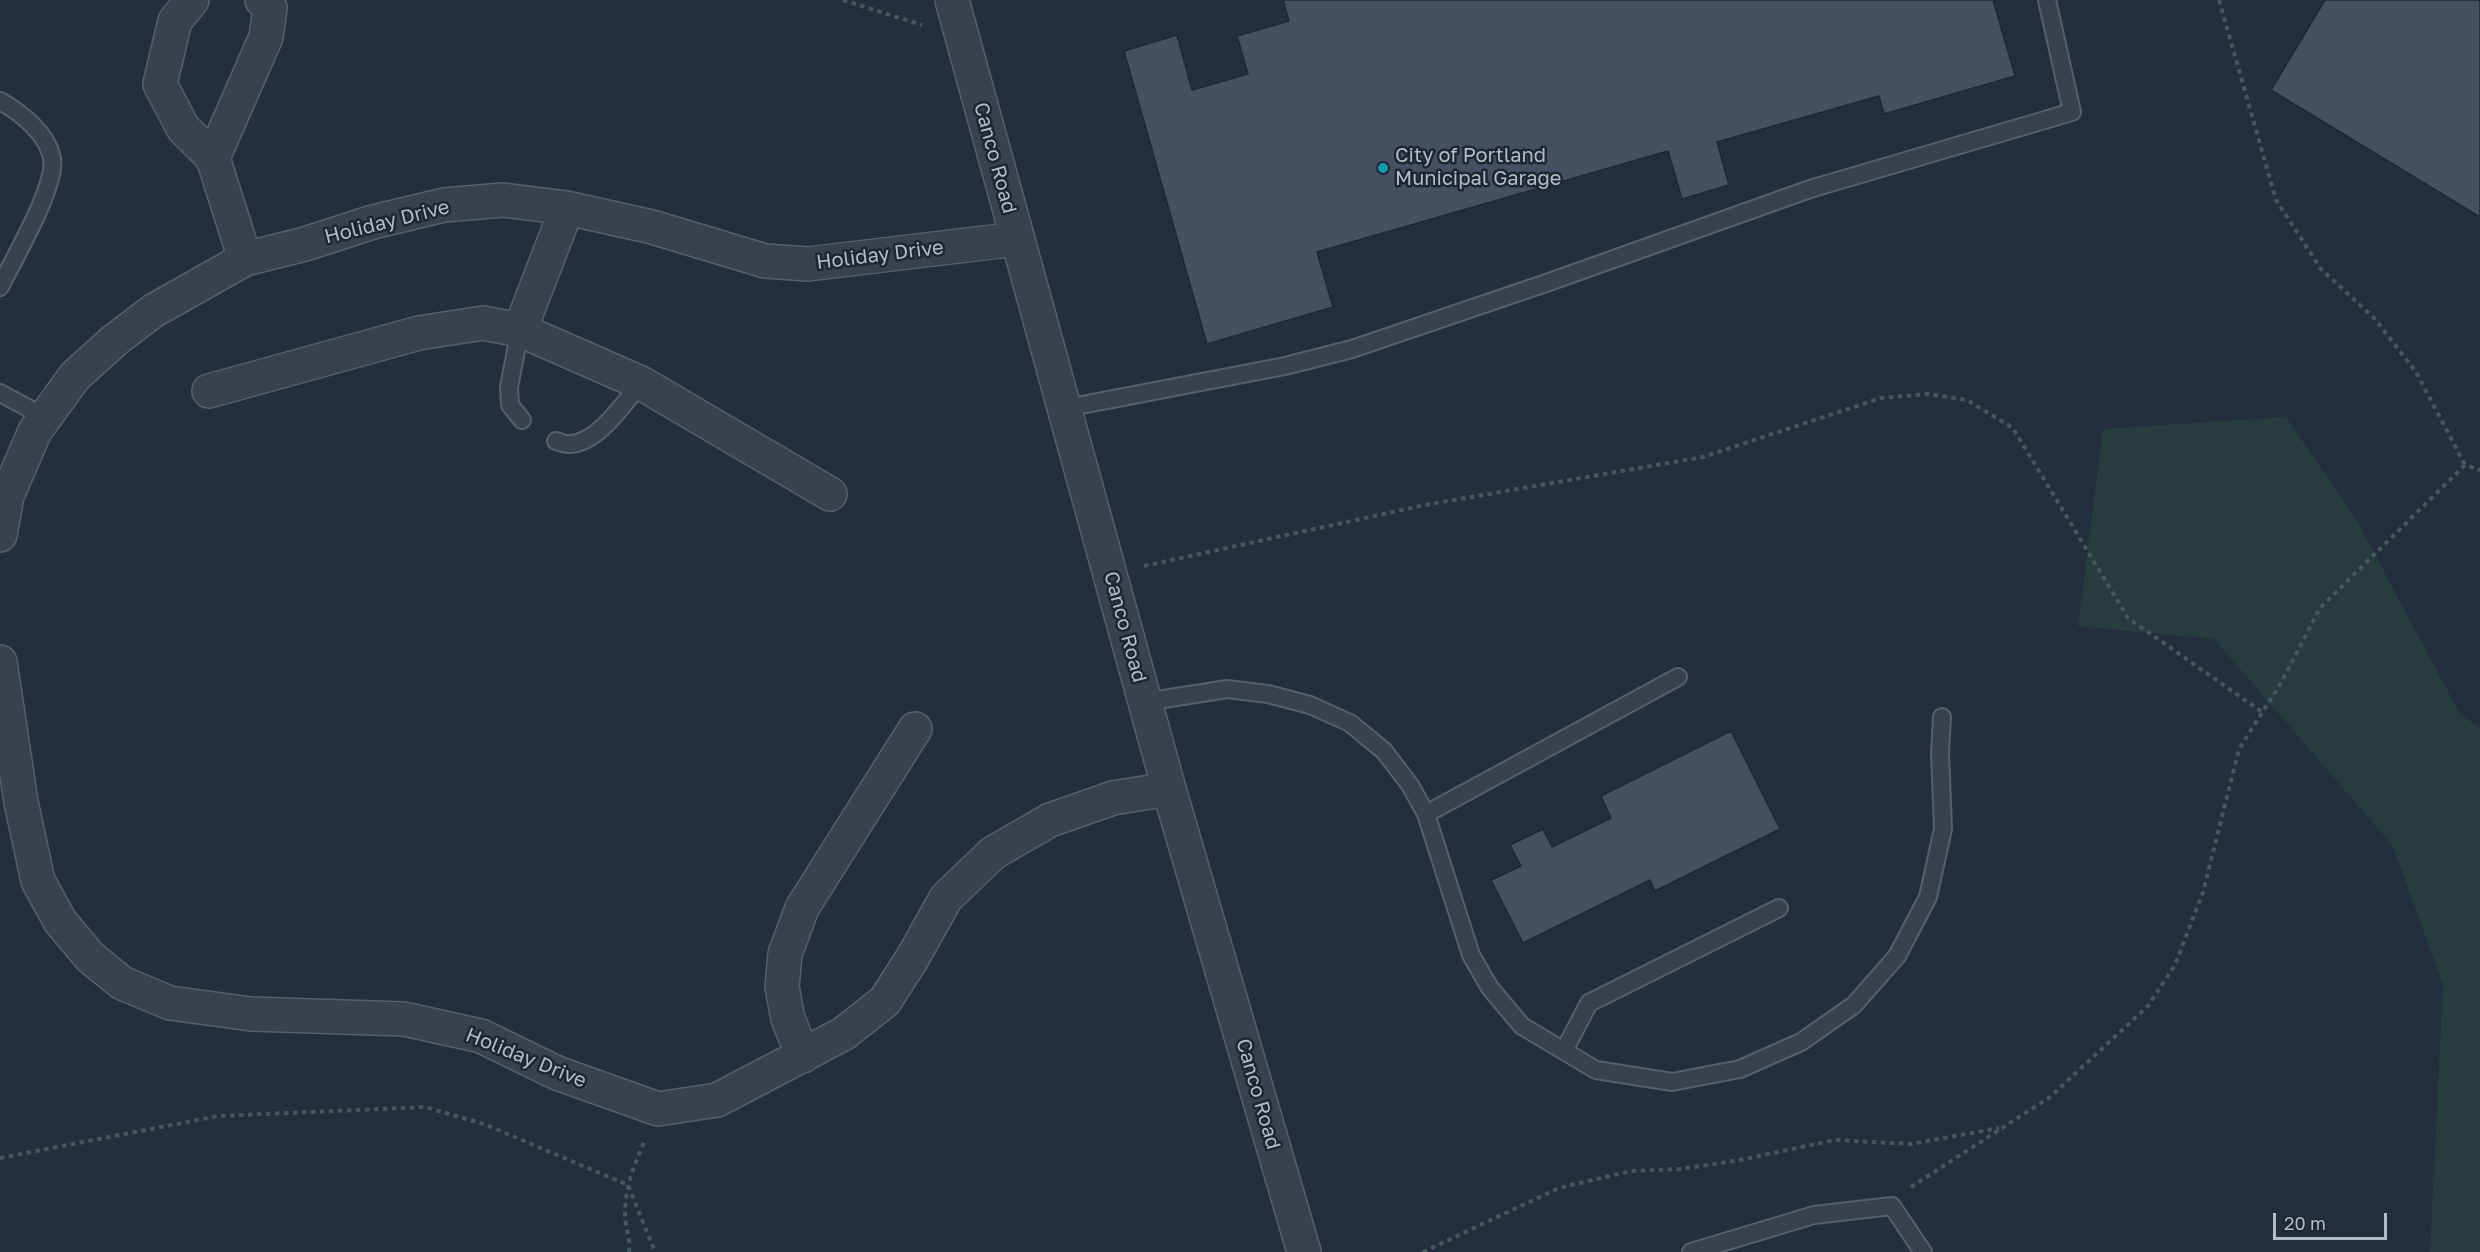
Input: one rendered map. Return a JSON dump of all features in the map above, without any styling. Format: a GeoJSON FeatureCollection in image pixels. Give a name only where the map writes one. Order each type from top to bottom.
{"type":"FeatureCollection","features":[{"type":"Feature","properties":{"kind":"street"},"geometry":{"type":"LineString","coordinates":[[192,0],[175,21],[160,84],[183,128],[213,158],[245,259]]}},
{"type":"Feature","properties":{"kind":"street"},"geometry":{"type":"LineString","coordinates":[[213,158],[266,37],[270,8],[262,0]]}},
{"type":"Feature","properties":{"kind":"street","name":"Canco Road"},"geometry":{"type":"LineString","coordinates":[[952,0],[1169,789],[1304,1252]]}},
{"type":"Feature","properties":{"kind":"street","name":"Holiday Drive"},"geometry":{"type":"LineString","coordinates":[[0,535],[7,496],[35,431],[75,376],[153,310],[245,259],[305,244],[373,222],[444,205],[503,200],[567,208],[652,227],[765,261],[808,264],[1017,239]]}},
{"type":"Feature","properties":{"kind":"street"},"geometry":{"type":"LineString","coordinates":[[520,330],[567,208]]}},
{"type":"Feature","properties":{"kind":"street"},"geometry":{"type":"LineString","coordinates":[[209,391],[419,333],[483,323],[520,330],[641,383],[830,494]]}},
{"type":"Feature","properties":{"kind":"street","name":"Holiday Drive"},"geometry":{"type":"LineString","coordinates":[[1,676],[21,802],[38,881],[60,921],[90,957],[122,983],[170,1003],[251,1014],[404,1019],[481,1036],[557,1073],[658,1109],[717,1100],[843,1034],[885,1001],[946,898],[993,853],[1050,820],[1113,798],[1169,789]]}},
{"type":"Feature","properties":{"kind":"street"},"geometry":{"type":"LineString","coordinates":[[803,1056],[788,1019],[782,987],[785,954],[802,908],[915,729]]}},
{"type":"Feature","properties":{"kind":"lane"},"geometry":{"type":"LineString","coordinates":[[1066,408],[1285,366],[1352,349],[1810,189],[2072,112],[2047,0]]}},
{"type":"Feature","properties":{"kind":"lane"},"geometry":{"type":"LineString","coordinates":[[0,102],[13,108],[43,137],[53,160],[46,194],[0,287]]}},
{"type":"Feature","properties":{"kind":"lane"},"geometry":{"type":"LineString","coordinates":[[520,330],[509,387],[510,405],[522,420]]}},
{"type":"Feature","properties":{"kind":"lane"},"geometry":{"type":"LineString","coordinates":[[556,441],[570,445],[588,438],[610,421],[641,383]]}},
{"type":"Feature","properties":{"kind":"lane"},"geometry":{"type":"LineString","coordinates":[[0,393],[45,417]]}},
{"type":"Feature","properties":{"kind":"lane"},"geometry":{"type":"LineString","coordinates":[[1426,814],[1678,677]]}},
{"type":"Feature","properties":{"kind":"lane"},"geometry":{"type":"LineString","coordinates":[[1145,702],[1227,689],[1268,694],[1310,705],[1350,723],[1384,751],[1410,785],[1426,814],[1471,955],[1490,988],[1522,1026],[1596,1070],[1672,1082],[1740,1069],[1801,1042],[1854,1005],[1897,956],[1928,897],[1943,829],[1940,752],[1942,717]]}},
{"type":"Feature","properties":{"kind":"lane"},"geometry":{"type":"LineString","coordinates":[[1564,1051],[1589,1003],[1779,908]]}},
{"type":"Feature","properties":{"kind":"lane"},"geometry":{"type":"LineString","coordinates":[[1691,1252],[1814,1215],[1892,1206],[1923,1252]]}},
{"type":"Feature","properties":{"kind":"path"},"geometry":{"type":"LineString","coordinates":[[843,0],[963,37]]}},
{"type":"Feature","properties":{"kind":"path"},"geometry":{"type":"LineString","coordinates":[[2219,0],[2276,200],[2321,269],[2375,319],[2416,372],[2465,465],[2480,470]]}},
{"type":"Feature","properties":{"kind":"path"},"geometry":{"type":"LineString","coordinates":[[1111,573],[1425,505],[1703,457],[1881,398],[1929,394],[1967,400],[2013,428],[2127,618],[2262,712]]}},
{"type":"Feature","properties":{"kind":"path"},"geometry":{"type":"LineString","coordinates":[[1878,1208],[2050,1097],[2148,1006],[2175,965],[2203,892],[2239,748],[2281,683],[2320,608],[2465,465]]}},
{"type":"Feature","properties":{"kind":"path"},"geometry":{"type":"LineString","coordinates":[[0,1158],[218,1116],[425,1107],[484,1124],[628,1185],[656,1252]]}},
{"type":"Feature","properties":{"kind":"path"},"geometry":{"type":"LineString","coordinates":[[629,1252],[625,1215],[628,1185],[658,1109]]}},
{"type":"Feature","properties":{"kind":"path"},"geometry":{"type":"LineString","coordinates":[[1423,1252],[1559,1188],[1631,1172],[1740,1160],[1835,1140],[1911,1144],[2003,1128]]}},
{"type":"Feature","properties":{"kind":"green space"},"geometry":{"type":"Polygon","coordinates":[[[2286,417],[2357,521],[2460,714],[2480,728],[2480,1252],[2430,1252],[2443,985],[2393,846],[2214,639],[2078,626],[2103,429],[2286,417]]]}},
{"type":"Feature","properties":{"kind":"building","name":"City of Portland Municipal Garage"},"geometry":{"type":"Polygon","coordinates":[[[1283,0],[1993,0],[2015,76],[1884,114],[1879,96],[1717,142],[1729,185],[1682,199],[1668,151],[1317,252],[1333,307],[1207,344],[1124,51],[1177,35],[1192,90],[1248,74],[1237,36],[1289,21],[1283,0]]]}},
{"type":"Feature","properties":{"kind":"building"},"geometry":{"type":"Polygon","coordinates":[[[2325,0],[2480,0],[2480,217],[2271,90],[2325,0]]]}},
{"type":"Feature","properties":{"kind":"building"},"geometry":{"type":"Polygon","coordinates":[[[1731,731],[1780,829],[1655,891],[1650,880],[1523,943],[1491,880],[1521,866],[1510,845],[1543,829],[1552,847],[1611,818],[1601,796],[1731,731]]]}},
{"type":"Feature","properties":{"kind":"place","name":"City of Portland Municipal Garage"},"geometry":{"type":"Point","coordinates":[1383,168]}}]}
